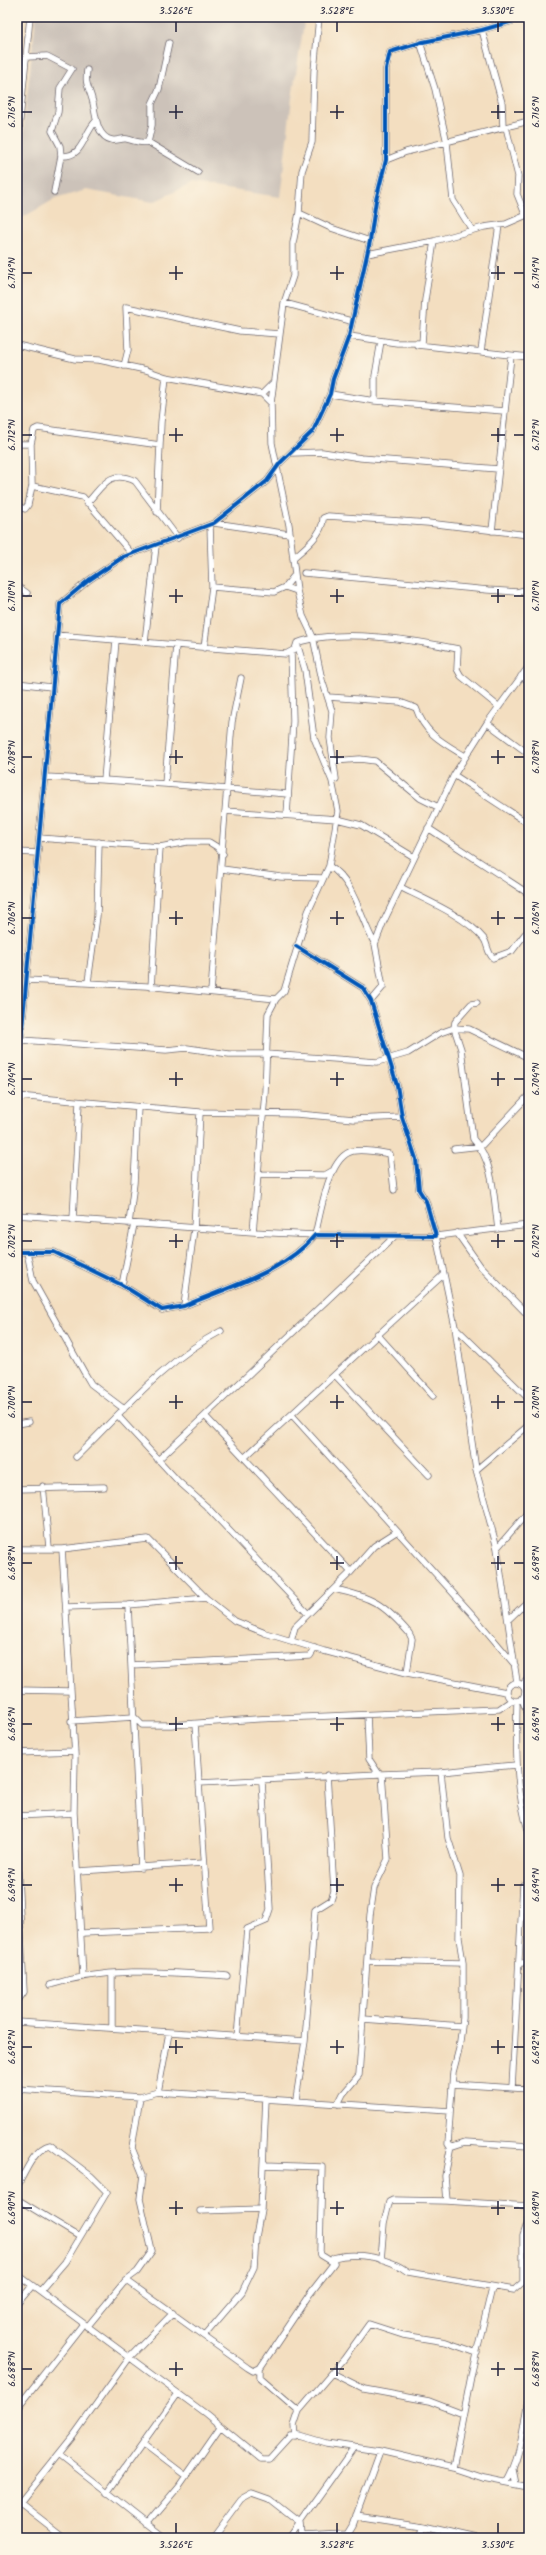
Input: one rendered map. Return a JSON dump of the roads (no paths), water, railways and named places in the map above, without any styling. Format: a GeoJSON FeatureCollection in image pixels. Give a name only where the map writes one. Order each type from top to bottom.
{"type":"FeatureCollection","features":[{"type":"Feature","properties":{"kind":"street"},"geometry":{"type":"LineString","coordinates":[[17,150],[30,17]]}},
{"type":"Feature","properties":{"kind":"street"},"geometry":{"type":"LineString","coordinates":[[319,17],[314,71],[312,142],[302,171],[299,213],[293,243],[293,276],[284,304],[278,360],[272,384],[271,404],[272,443],[289,525],[294,577],[303,616],[314,637],[322,680],[332,711],[330,738],[336,779],[332,781]]}},
{"type":"Feature","properties":{"kind":"street"},"geometry":{"type":"LineString","coordinates":[[498,17],[499,24]]}},
{"type":"Feature","properties":{"kind":"street"},"geometry":{"type":"LineString","coordinates":[[17,1113],[21,1040],[25,1009],[37,853],[46,777],[51,687],[60,604],[89,580],[123,557],[178,538],[212,524],[257,490],[285,458],[293,453],[313,431],[330,394],[333,379],[349,336],[351,321],[358,300],[370,241],[376,200],[386,160],[386,69],[390,52],[420,42],[482,30],[527,17]]}},
{"type":"Feature","properties":{"kind":"street"},"geometry":{"type":"LineString","coordinates":[[367,254],[434,241],[472,230],[506,224],[527,214],[517,194],[518,176],[504,127],[502,103],[482,30]]}},
{"type":"Feature","properties":{"kind":"street"},"geometry":{"type":"LineString","coordinates":[[420,42],[435,89],[447,143],[453,200],[472,230]]}},
{"type":"Feature","properties":{"kind":"street"},"geometry":{"type":"LineString","coordinates":[[148,142],[152,125],[152,104],[159,89],[170,43]]}},
{"type":"Feature","properties":{"kind":"street"},"geometry":{"type":"LineString","coordinates":[[26,57],[47,56],[72,69],[60,88],[58,112],[52,131],[60,146],[61,156],[54,192]]}},
{"type":"Feature","properties":{"kind":"street"},"geometry":{"type":"LineString","coordinates":[[87,70],[85,84],[92,99],[96,121],[104,136],[111,140],[127,139],[140,144],[148,142],[198,172]]}},
{"type":"Feature","properties":{"kind":"street"},"geometry":{"type":"LineString","coordinates":[[61,156],[70,156],[76,153],[87,131],[96,121]]}},
{"type":"Feature","properties":{"kind":"street"},"geometry":{"type":"LineString","coordinates":[[386,160],[406,152],[529,122]]}},
{"type":"Feature","properties":{"kind":"street"},"geometry":{"type":"LineString","coordinates":[[299,213],[331,228],[370,241]]}},
{"type":"Feature","properties":{"kind":"street"},"geometry":{"type":"LineString","coordinates":[[481,351],[499,225]]}},
{"type":"Feature","properties":{"kind":"street"},"geometry":{"type":"LineString","coordinates":[[422,343],[425,300],[434,241]]}},
{"type":"Feature","properties":{"kind":"street"},"geometry":{"type":"LineString","coordinates":[[284,304],[351,321]]}},
{"type":"Feature","properties":{"kind":"street"},"geometry":{"type":"LineString","coordinates":[[124,366],[128,350],[126,307],[240,331],[280,334]]}},
{"type":"Feature","properties":{"kind":"street"},"geometry":{"type":"LineString","coordinates":[[349,336],[381,341],[422,343]]}},
{"type":"Feature","properties":{"kind":"street"},"geometry":{"type":"LineString","coordinates":[[375,401],[375,376],[381,341]]}},
{"type":"Feature","properties":{"kind":"street"},"geometry":{"type":"LineString","coordinates":[[422,343],[417,345],[435,348],[451,347],[511,356],[529,357]]}},
{"type":"Feature","properties":{"kind":"street"},"geometry":{"type":"LineString","coordinates":[[17,345],[75,359],[99,360],[166,377],[262,394],[271,404]]}},
{"type":"Feature","properties":{"kind":"street"},"geometry":{"type":"LineString","coordinates":[[492,531],[511,356]]}},
{"type":"Feature","properties":{"kind":"street"},"geometry":{"type":"LineString","coordinates":[[156,512],[166,377]]}},
{"type":"Feature","properties":{"kind":"street"},"geometry":{"type":"LineString","coordinates":[[262,394],[272,384]]}},
{"type":"Feature","properties":{"kind":"street"},"geometry":{"type":"LineString","coordinates":[[330,394],[375,401],[504,411]]}},
{"type":"Feature","properties":{"kind":"street"},"geometry":{"type":"LineString","coordinates":[[17,506],[25,509],[28,505],[32,486],[31,444],[34,430],[38,428],[160,445]]}},
{"type":"Feature","properties":{"kind":"street"},"geometry":{"type":"LineString","coordinates":[[17,444],[31,444]]}},
{"type":"Feature","properties":{"kind":"street"},"geometry":{"type":"LineString","coordinates":[[293,453],[322,452],[361,458],[498,469]]}},
{"type":"Feature","properties":{"kind":"street"},"geometry":{"type":"LineString","coordinates":[[87,503],[108,479],[114,476],[126,477],[135,481],[156,512],[178,538]]}},
{"type":"Feature","properties":{"kind":"street"},"geometry":{"type":"LineString","coordinates":[[32,486],[83,497],[132,554]]}},
{"type":"Feature","properties":{"kind":"street"},"geometry":{"type":"LineString","coordinates":[[293,558],[318,532],[323,522],[323,518],[328,516],[428,523],[529,535]]}},
{"type":"Feature","properties":{"kind":"street"},"geometry":{"type":"LineString","coordinates":[[212,524],[289,534]]}},
{"type":"Feature","properties":{"kind":"street"},"geometry":{"type":"LineString","coordinates":[[204,648],[212,587],[212,524]]}},
{"type":"Feature","properties":{"kind":"street"},"geometry":{"type":"LineString","coordinates":[[145,642],[156,546]]}},
{"type":"Feature","properties":{"kind":"street"},"geometry":{"type":"LineString","coordinates":[[304,573],[488,590],[517,592],[529,589]]}},
{"type":"Feature","properties":{"kind":"street"},"geometry":{"type":"LineString","coordinates":[[212,587],[274,592],[285,587],[294,577]]}},
{"type":"Feature","properties":{"kind":"street"},"geometry":{"type":"LineString","coordinates":[[17,586],[27,593]]}},
{"type":"Feature","properties":{"kind":"street"},"geometry":{"type":"LineString","coordinates":[[285,587],[297,591]]}},
{"type":"Feature","properties":{"kind":"street"},"geometry":{"type":"LineString","coordinates":[[56,635],[286,654],[292,652]]}},
{"type":"Feature","properties":{"kind":"street"},"geometry":{"type":"LineString","coordinates":[[287,815],[293,693],[292,652],[297,643],[314,637],[388,639],[458,649],[457,669],[461,676],[499,707]]}},
{"type":"Feature","properties":{"kind":"street"},"geometry":{"type":"LineString","coordinates":[[104,780],[116,640]]}},
{"type":"Feature","properties":{"kind":"street"},"geometry":{"type":"LineString","coordinates":[[253,1232],[263,1115],[268,1014],[276,998],[284,991],[296,946],[329,866],[337,819],[332,781],[314,738],[305,670],[297,643]]}},
{"type":"Feature","properties":{"kind":"street"},"geometry":{"type":"LineString","coordinates":[[165,784],[176,645]]}},
{"type":"Feature","properties":{"kind":"street"},"geometry":{"type":"LineString","coordinates":[[374,944],[454,775],[487,723],[529,666]]}},
{"type":"Feature","properties":{"kind":"street"},"geometry":{"type":"LineString","coordinates":[[521,676],[529,681]]}},
{"type":"Feature","properties":{"kind":"street"},"geometry":{"type":"LineString","coordinates":[[211,992],[222,869],[232,722],[241,678]]}},
{"type":"Feature","properties":{"kind":"street"},"geometry":{"type":"LineString","coordinates":[[17,683],[51,687]]}},
{"type":"Feature","properties":{"kind":"street"},"geometry":{"type":"LineString","coordinates":[[328,697],[400,702],[416,708],[422,724],[438,739],[465,756]]}},
{"type":"Feature","properties":{"kind":"street"},"geometry":{"type":"LineString","coordinates":[[487,723],[529,754]]}},
{"type":"Feature","properties":{"kind":"street"},"geometry":{"type":"LineString","coordinates":[[334,761],[360,759],[375,761],[420,798],[438,807]]}},
{"type":"Feature","properties":{"kind":"street"},"geometry":{"type":"LineString","coordinates":[[454,775],[529,824]]}},
{"type":"Feature","properties":{"kind":"street"},"geometry":{"type":"LineString","coordinates":[[46,777],[165,784],[288,794]]}},
{"type":"Feature","properties":{"kind":"street"},"geometry":{"type":"LineString","coordinates":[[225,811],[337,819],[361,825],[414,857]]}},
{"type":"Feature","properties":{"kind":"street"},"geometry":{"type":"LineString","coordinates":[[428,828],[529,894]]}},
{"type":"Feature","properties":{"kind":"street"},"geometry":{"type":"LineString","coordinates":[[39,838],[160,847],[187,842],[209,842],[217,847],[223,854]]}},
{"type":"Feature","properties":{"kind":"street"},"geometry":{"type":"LineString","coordinates":[[88,982],[97,916],[99,842]]}},
{"type":"Feature","properties":{"kind":"street"},"geometry":{"type":"LineString","coordinates":[[151,987],[160,847]]}},
{"type":"Feature","properties":{"kind":"street"},"geometry":{"type":"LineString","coordinates":[[17,852],[37,853]]}},
{"type":"Feature","properties":{"kind":"street"},"geometry":{"type":"LineString","coordinates":[[329,866],[337,871],[344,882],[374,944],[382,987],[371,1001]]}},
{"type":"Feature","properties":{"kind":"street"},"geometry":{"type":"LineString","coordinates":[[222,869],[280,877],[323,878]]}},
{"type":"Feature","properties":{"kind":"street"},"geometry":{"type":"LineString","coordinates":[[400,887],[428,899],[449,912],[480,935],[485,941],[486,948],[493,958],[512,951],[526,934]]}},
{"type":"Feature","properties":{"kind":"street"},"geometry":{"type":"LineString","coordinates":[[296,946],[363,988],[371,1001],[397,1085],[402,1117],[416,1159],[419,1190],[426,1202],[436,1236],[455,1327],[476,1470],[497,1548],[515,1666],[520,1684],[521,1698],[516,1765],[521,1809],[529,1833]]}},
{"type":"Feature","properties":{"kind":"street"},"geometry":{"type":"LineString","coordinates":[[27,980],[88,982],[276,998]]}},
{"type":"Feature","properties":{"kind":"street"},"geometry":{"type":"LineString","coordinates":[[477,1003],[471,1004],[455,1022],[454,1028],[461,1049],[474,1138],[481,1146],[490,1173],[498,1229]]}},
{"type":"Feature","properties":{"kind":"street"},"geometry":{"type":"LineString","coordinates":[[17,1008],[25,1009]]}},
{"type":"Feature","properties":{"kind":"street"},"geometry":{"type":"LineString","coordinates":[[21,1040],[166,1050],[187,1048],[229,1054],[266,1054],[377,1062],[389,1060],[418,1049],[440,1033],[454,1028],[469,1029],[529,1058]]}},
{"type":"Feature","properties":{"kind":"street"},"geometry":{"type":"LineString","coordinates":[[454,1149],[481,1146],[529,1095]]}},
{"type":"Feature","properties":{"kind":"street"},"geometry":{"type":"LineString","coordinates":[[18,1096],[79,1103],[200,1112],[372,1119],[402,1117]]}},
{"type":"Feature","properties":{"kind":"street"},"geometry":{"type":"LineString","coordinates":[[72,1220],[79,1103]]}},
{"type":"Feature","properties":{"kind":"street"},"geometry":{"type":"LineString","coordinates":[[122,1285],[131,1224],[138,1107]]}},
{"type":"Feature","properties":{"kind":"street"},"geometry":{"type":"LineString","coordinates":[[184,1306],[194,1229],[200,1112]]}},
{"type":"Feature","properties":{"kind":"street"},"geometry":{"type":"LineString","coordinates":[[17,1252],[60,1254],[122,1285],[162,1310],[184,1306],[272,1268],[303,1250],[315,1235],[332,1171],[343,1156],[353,1151],[390,1154],[394,1190]]}},
{"type":"Feature","properties":{"kind":"street"},"geometry":{"type":"LineString","coordinates":[[258,1174],[324,1175],[332,1171]]}},
{"type":"Feature","properties":{"kind":"street"},"geometry":{"type":"LineString","coordinates":[[17,1215],[194,1229],[315,1235],[436,1236],[529,1225]]}},
{"type":"Feature","properties":{"kind":"street"},"geometry":{"type":"LineString","coordinates":[[457,1233],[481,1267],[529,1316]]}},
{"type":"Feature","properties":{"kind":"street"},"geometry":{"type":"LineString","coordinates":[[158,1460],[206,1417],[224,1396],[395,1236]]}},
{"type":"Feature","properties":{"kind":"street"},"geometry":{"type":"LineString","coordinates":[[27,1252],[33,1281],[91,1384],[124,1409]]}},
{"type":"Feature","properties":{"kind":"street"},"geometry":{"type":"LineString","coordinates":[[244,1458],[336,1376],[377,1334],[443,1275]]}},
{"type":"Feature","properties":{"kind":"street"},"geometry":{"type":"LineString","coordinates":[[455,1327],[529,1399]]}},
{"type":"Feature","properties":{"kind":"street"},"geometry":{"type":"LineString","coordinates":[[76,1457],[124,1409],[194,1346],[221,1331]]}},
{"type":"Feature","properties":{"kind":"street"},"geometry":{"type":"LineString","coordinates":[[377,1334],[433,1396]]}},
{"type":"Feature","properties":{"kind":"street"},"geometry":{"type":"LineString","coordinates":[[336,1376],[429,1475]]}},
{"type":"Feature","properties":{"kind":"street"},"geometry":{"type":"LineString","coordinates":[[292,1415],[396,1532],[472,1614],[515,1666]]}},
{"type":"Feature","properties":{"kind":"street"},"geometry":{"type":"LineString","coordinates":[[118,1416],[158,1460],[222,1523],[308,1614]]}},
{"type":"Feature","properties":{"kind":"street"},"geometry":{"type":"LineString","coordinates":[[206,1417],[351,1572]]}},
{"type":"Feature","properties":{"kind":"street"},"geometry":{"type":"LineString","coordinates":[[17,1424],[29,1422]]}},
{"type":"Feature","properties":{"kind":"street"},"geometry":{"type":"LineString","coordinates":[[476,1470],[529,1425]]}},
{"type":"Feature","properties":{"kind":"street"},"geometry":{"type":"LineString","coordinates":[[43,1486],[49,1547]]}},
{"type":"Feature","properties":{"kind":"street"},"geometry":{"type":"LineString","coordinates":[[17,1489],[43,1486],[104,1487]]}},
{"type":"Feature","properties":{"kind":"street"},"geometry":{"type":"LineString","coordinates":[[497,1548],[529,1511]]}},
{"type":"Feature","properties":{"kind":"street"},"geometry":{"type":"LineString","coordinates":[[291,1641],[293,1630],[308,1614],[351,1572],[374,1546],[396,1532]]}},
{"type":"Feature","properties":{"kind":"street"},"geometry":{"type":"LineString","coordinates":[[17,1549],[49,1547],[62,1549],[148,1539],[206,1598],[236,1622],[291,1641],[407,1673],[506,1692],[521,1698],[529,1717]]}},
{"type":"Feature","properties":{"kind":"street"},"geometry":{"type":"LineString","coordinates":[[62,1549],[71,1721],[74,1751],[74,1813],[79,1872],[83,1977]]}},
{"type":"Feature","properties":{"kind":"street"},"geometry":{"type":"LineString","coordinates":[[334,1589],[365,1596],[379,1603],[409,1633],[412,1639],[407,1673]]}},
{"type":"Feature","properties":{"kind":"street"},"geometry":{"type":"LineString","coordinates":[[66,1607],[128,1605],[206,1598]]}},
{"type":"Feature","properties":{"kind":"street"},"geometry":{"type":"LineString","coordinates":[[508,1620],[529,1600]]}},
{"type":"Feature","properties":{"kind":"street"},"geometry":{"type":"LineString","coordinates":[[128,1605],[141,1868]]}},
{"type":"Feature","properties":{"kind":"street"},"geometry":{"type":"LineString","coordinates":[[131,1665],[310,1656],[315,1648]]}},
{"type":"Feature","properties":{"kind":"street"},"geometry":{"type":"LineString","coordinates":[[506,1692],[508,1687],[520,1684],[529,1678]]}},
{"type":"Feature","properties":{"kind":"street"},"geometry":{"type":"LineString","coordinates":[[17,1690],[70,1691]]}},
{"type":"Feature","properties":{"kind":"street"},"geometry":{"type":"LineString","coordinates":[[71,1721],[134,1717],[142,1725],[195,1724],[499,1709],[521,1698]]}},
{"type":"Feature","properties":{"kind":"street"},"geometry":{"type":"LineString","coordinates":[[338,2104],[343,2094],[359,2075],[362,2018],[374,1888],[388,1859],[380,1774],[369,1759],[367,1715]]}},
{"type":"Feature","properties":{"kind":"street"},"geometry":{"type":"LineString","coordinates":[[82,1933],[209,1928],[203,1863],[195,1724]]}},
{"type":"Feature","properties":{"kind":"street"},"geometry":{"type":"LineString","coordinates":[[17,1753],[74,1751]]}},
{"type":"Feature","properties":{"kind":"street"},"geometry":{"type":"LineString","coordinates":[[199,1783],[262,1782],[327,1775],[441,1772],[516,1765]]}},
{"type":"Feature","properties":{"kind":"street"},"geometry":{"type":"LineString","coordinates":[[441,1772],[448,1838],[460,1876],[459,1938],[462,1963],[462,2026],[452,2084],[447,2140],[450,2146],[479,2143],[529,2146]]}},
{"type":"Feature","properties":{"kind":"street"},"geometry":{"type":"LineString","coordinates":[[296,2100],[306,2041],[315,1910],[331,1900],[334,1891],[327,1775]]}},
{"type":"Feature","properties":{"kind":"street"},"geometry":{"type":"LineString","coordinates":[[237,2037],[247,1929],[266,1921],[270,1909],[262,1782]]}},
{"type":"Feature","properties":{"kind":"street"},"geometry":{"type":"LineString","coordinates":[[17,1816],[74,1813]]}},
{"type":"Feature","properties":{"kind":"street"},"geometry":{"type":"LineString","coordinates":[[17,1858],[20,1978],[24,1992],[17,2002]]}},
{"type":"Feature","properties":{"kind":"street"},"geometry":{"type":"LineString","coordinates":[[79,1872],[203,1863]]}},
{"type":"Feature","properties":{"kind":"street"},"geometry":{"type":"LineString","coordinates":[[512,2088],[523,1885]]}},
{"type":"Feature","properties":{"kind":"street"},"geometry":{"type":"LineString","coordinates":[[367,1961],[462,1963]]}},
{"type":"Feature","properties":{"kind":"street"},"geometry":{"type":"LineString","coordinates":[[519,1963],[529,1963]]}},
{"type":"Feature","properties":{"kind":"street"},"geometry":{"type":"LineString","coordinates":[[50,1985],[83,1977],[146,1970],[227,1976]]}},
{"type":"Feature","properties":{"kind":"street"},"geometry":{"type":"LineString","coordinates":[[112,1974],[112,2028]]}},
{"type":"Feature","properties":{"kind":"street"},"geometry":{"type":"LineString","coordinates":[[362,2018],[462,2026]]}},
{"type":"Feature","properties":{"kind":"street"},"geometry":{"type":"LineString","coordinates":[[17,2022],[306,2041]]}},
{"type":"Feature","properties":{"kind":"street"},"geometry":{"type":"LineString","coordinates":[[158,2092],[170,2033]]}},
{"type":"Feature","properties":{"kind":"street"},"geometry":{"type":"LineString","coordinates":[[452,2084],[529,2089]]}},
{"type":"Feature","properties":{"kind":"street"},"geometry":{"type":"LineString","coordinates":[[17,2089],[140,2097],[158,2092],[450,2111]]}},
{"type":"Feature","properties":{"kind":"street"},"geometry":{"type":"LineString","coordinates":[[17,2408],[85,2326],[126,2280],[137,2272],[152,2250],[140,2199],[143,2175],[132,2148],[140,2097]]}},
{"type":"Feature","properties":{"kind":"street"},"geometry":{"type":"LineString","coordinates":[[205,2335],[242,2292],[251,2277],[254,2267],[256,2237],[261,2208],[266,2099]]}},
{"type":"Feature","properties":{"kind":"street"},"geometry":{"type":"LineString","coordinates":[[447,2201],[445,2176],[451,2145]]}},
{"type":"Feature","properties":{"kind":"street"},"geometry":{"type":"LineString","coordinates":[[17,2187],[32,2160],[46,2146],[53,2147],[70,2158],[102,2185],[107,2192],[65,2262],[40,2291]]}},
{"type":"Feature","properties":{"kind":"street"},"geometry":{"type":"LineString","coordinates":[[264,2162],[265,2165],[283,2167],[322,2167],[320,2251],[321,2255],[334,2263]]}},
{"type":"Feature","properties":{"kind":"street"},"geometry":{"type":"LineString","coordinates":[[17,2199],[80,2237]]}},
{"type":"Feature","properties":{"kind":"street"},"geometry":{"type":"LineString","coordinates":[[382,2260],[384,2223],[389,2202],[399,2200],[447,2201],[529,2206]]}},
{"type":"Feature","properties":{"kind":"street"},"geometry":{"type":"LineString","coordinates":[[200,2211],[261,2208]]}},
{"type":"Feature","properties":{"kind":"street"},"geometry":{"type":"LineString","coordinates":[[126,2280],[205,2335],[253,2371],[260,2368],[309,2295],[334,2263],[333,2258],[338,2256],[374,2257],[402,2267],[408,2272],[492,2288],[514,2290],[526,2283],[523,2236],[529,2218]]}},
{"type":"Feature","properties":{"kind":"street"},"geometry":{"type":"LineString","coordinates":[[17,2274],[85,2326],[130,2357],[265,2460],[272,2457],[290,2436],[295,2436],[380,2451],[453,2468],[482,2478],[529,2487]]}},
{"type":"Feature","properties":{"kind":"street"},"geometry":{"type":"LineString","coordinates":[[17,2304],[32,2286]]}},
{"type":"Feature","properties":{"kind":"street"},"geometry":{"type":"LineString","coordinates":[[453,2468],[463,2414],[492,2288]]}},
{"type":"Feature","properties":{"kind":"street"},"geometry":{"type":"LineString","coordinates":[[65,2538],[18,2504],[59,2454],[130,2357],[173,2313]]}},
{"type":"Feature","properties":{"kind":"street"},"geometry":{"type":"LineString","coordinates":[[295,2436],[294,2426],[299,2411],[332,2373],[369,2324],[403,2335],[446,2342],[477,2353]]}},
{"type":"Feature","properties":{"kind":"street"},"geometry":{"type":"LineString","coordinates":[[260,2368],[260,2377],[299,2411]]}},
{"type":"Feature","properties":{"kind":"street"},"geometry":{"type":"LineString","coordinates":[[332,2373],[364,2389],[423,2400],[446,2406],[463,2414]]}},
{"type":"Feature","properties":{"kind":"street"},"geometry":{"type":"LineString","coordinates":[[107,2492],[144,2444],[178,2395]]}},
{"type":"Feature","properties":{"kind":"street"},"geometry":{"type":"LineString","coordinates":[[506,2482],[513,2470],[521,2445],[529,2395]]}},
{"type":"Feature","properties":{"kind":"street"},"geometry":{"type":"LineString","coordinates":[[147,2524],[186,2476],[220,2427]]}},
{"type":"Feature","properties":{"kind":"street"},"geometry":{"type":"LineString","coordinates":[[144,2444],[186,2476]]}},
{"type":"Feature","properties":{"kind":"street"},"geometry":{"type":"LineString","coordinates":[[289,2538],[301,2524],[354,2447]]}},
{"type":"Feature","properties":{"kind":"street"},"geometry":{"type":"LineString","coordinates":[[212,2538],[241,2499],[248,2494],[258,2494],[269,2499],[301,2524],[302,2535],[346,2536],[356,2516],[380,2451]]}},
{"type":"Feature","properties":{"kind":"street"},"geometry":{"type":"LineString","coordinates":[[59,2454],[166,2538]]}},
{"type":"Feature","properties":{"kind":"street"},"geometry":{"type":"LineString","coordinates":[[513,2470],[516,2484]]}},
{"type":"Feature","properties":{"kind":"street"},"geometry":{"type":"LineString","coordinates":[[356,2516],[422,2526],[476,2538]]}},
{"type":"Feature","properties":{"kind":"street"},"geometry":{"type":"LineString","coordinates":[[417,2538],[422,2526]]}}]}
